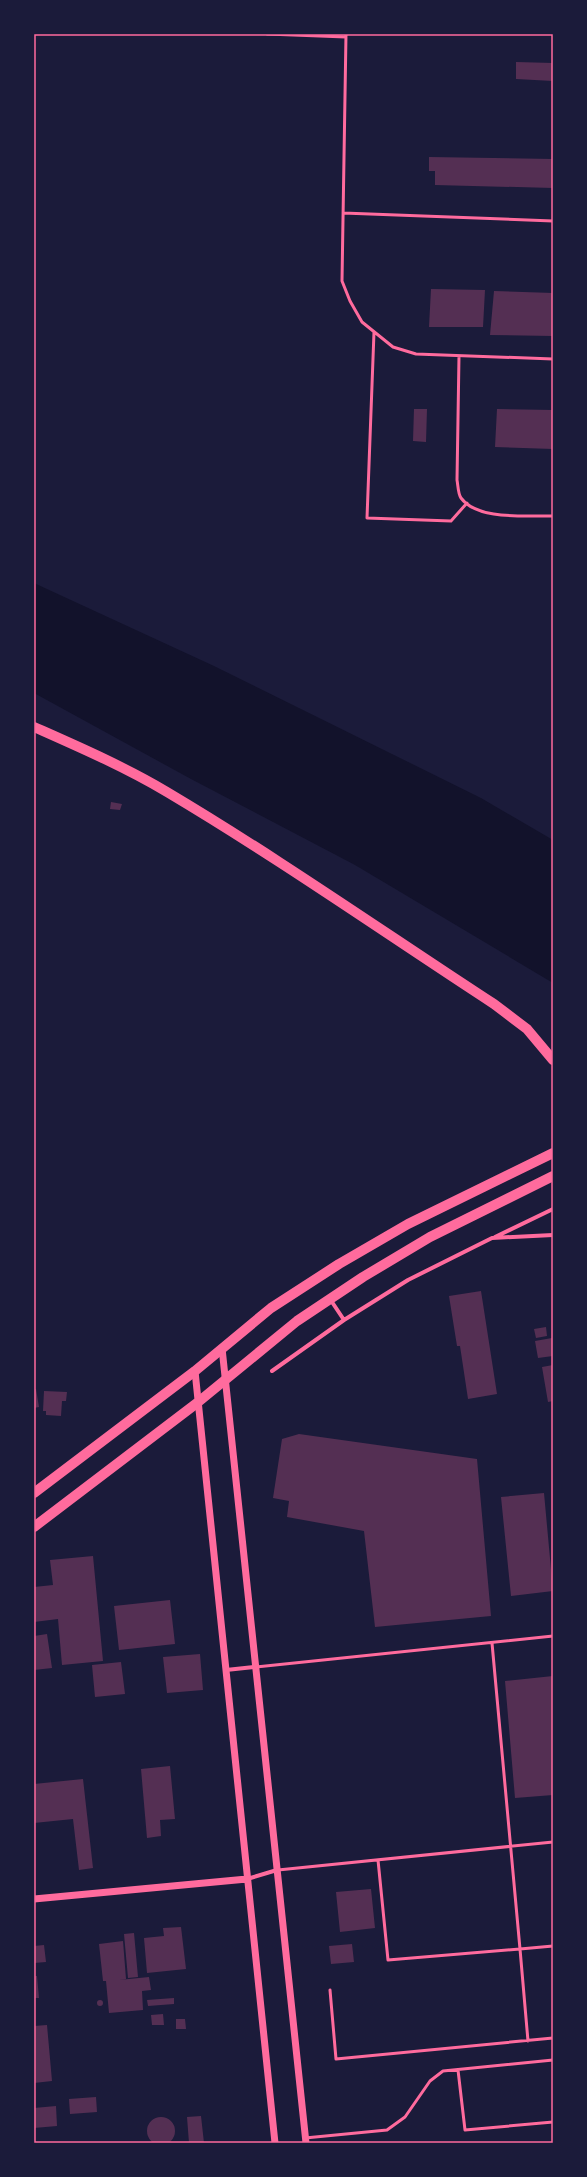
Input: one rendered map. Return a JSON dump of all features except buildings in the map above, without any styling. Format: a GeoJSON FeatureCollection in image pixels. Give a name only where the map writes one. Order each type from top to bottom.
{"type":"FeatureCollection","features":[{"type":"Feature","properties":{"kind":"main road"},"geometry":{"type":"LineString","coordinates":[[34,727],[92,753],[166,791],[243,839],[494,1004],[527,1029],[553,1060]]}},
{"type":"Feature","properties":{"kind":"main road"},"geometry":{"type":"LineString","coordinates":[[34,1493],[195,1371],[271,1308],[339,1264],[408,1224],[553,1153]]}},
{"type":"Feature","properties":{"kind":"main road"},"geometry":{"type":"LineString","coordinates":[[34,1527],[198,1403],[297,1321],[430,1237],[553,1176]]}},
{"type":"Feature","properties":{"kind":"street"},"geometry":{"type":"LineString","coordinates":[[272,1371],[344,1320],[408,1280],[553,1209]]}},
{"type":"Feature","properties":{"kind":"street"},"geometry":{"type":"LineString","coordinates":[[492,1238],[553,1235]]}},
{"type":"Feature","properties":{"kind":"street"},"geometry":{"type":"LineString","coordinates":[[330,1299],[344,1320]]}},
{"type":"Feature","properties":{"kind":"street"},"geometry":{"type":"LineString","coordinates":[[222,1348],[224,1381],[305,2141]]}},
{"type":"Feature","properties":{"kind":"street"},"geometry":{"type":"LineString","coordinates":[[195,1371],[274,2143]]}},
{"type":"Feature","properties":{"kind":"street"},"geometry":{"type":"LineString","coordinates":[[226,1670],[254,1667]]}},
{"type":"Feature","properties":{"kind":"street"},"geometry":{"type":"LineString","coordinates":[[34,1899],[247,1879],[277,1870]]}},
{"type":"Feature","properties":{"kind":"lane"},"geometry":{"type":"LineString","coordinates":[[267,34],[346,35],[342,281],[350,301],[362,322],[393,347],[416,354],[553,359]]}},
{"type":"Feature","properties":{"kind":"lane"},"geometry":{"type":"LineString","coordinates":[[343,214],[553,220]]}},
{"type":"Feature","properties":{"kind":"lane"},"geometry":{"type":"LineString","coordinates":[[374,332],[367,518],[451,521],[467,503]]}},
{"type":"Feature","properties":{"kind":"lane"},"geometry":{"type":"LineString","coordinates":[[459,356],[457,480],[461,498],[475,510],[491,514],[553,516]]}},
{"type":"Feature","properties":{"kind":"lane"},"geometry":{"type":"LineString","coordinates":[[254,1667],[553,1636]]}},
{"type":"Feature","properties":{"kind":"lane"},"geometry":{"type":"LineString","coordinates":[[492,1643],[528,2040]]}},
{"type":"Feature","properties":{"kind":"lane"},"geometry":{"type":"LineString","coordinates":[[277,1870],[553,1842]]}},
{"type":"Feature","properties":{"kind":"lane"},"geometry":{"type":"LineString","coordinates":[[378,1860],[388,1960],[553,1946]]}},
{"type":"Feature","properties":{"kind":"lane"},"geometry":{"type":"LineString","coordinates":[[330,1990],[336,2059],[553,2038]]}},
{"type":"Feature","properties":{"kind":"lane"},"geometry":{"type":"LineString","coordinates":[[305,2141],[387,2130],[405,2117],[430,2081],[443,2072],[553,2060]]}},
{"type":"Feature","properties":{"kind":"lane"},"geometry":{"type":"LineString","coordinates":[[458,2070],[465,2130],[553,2122]]}},
{"type":"Feature","properties":{"kind":"shaded area"},"geometry":{"type":"Polygon","coordinates":[[[34,583],[214,666],[481,798],[553,840],[553,983],[355,865],[191,779],[34,693],[34,583]]]}}]}
